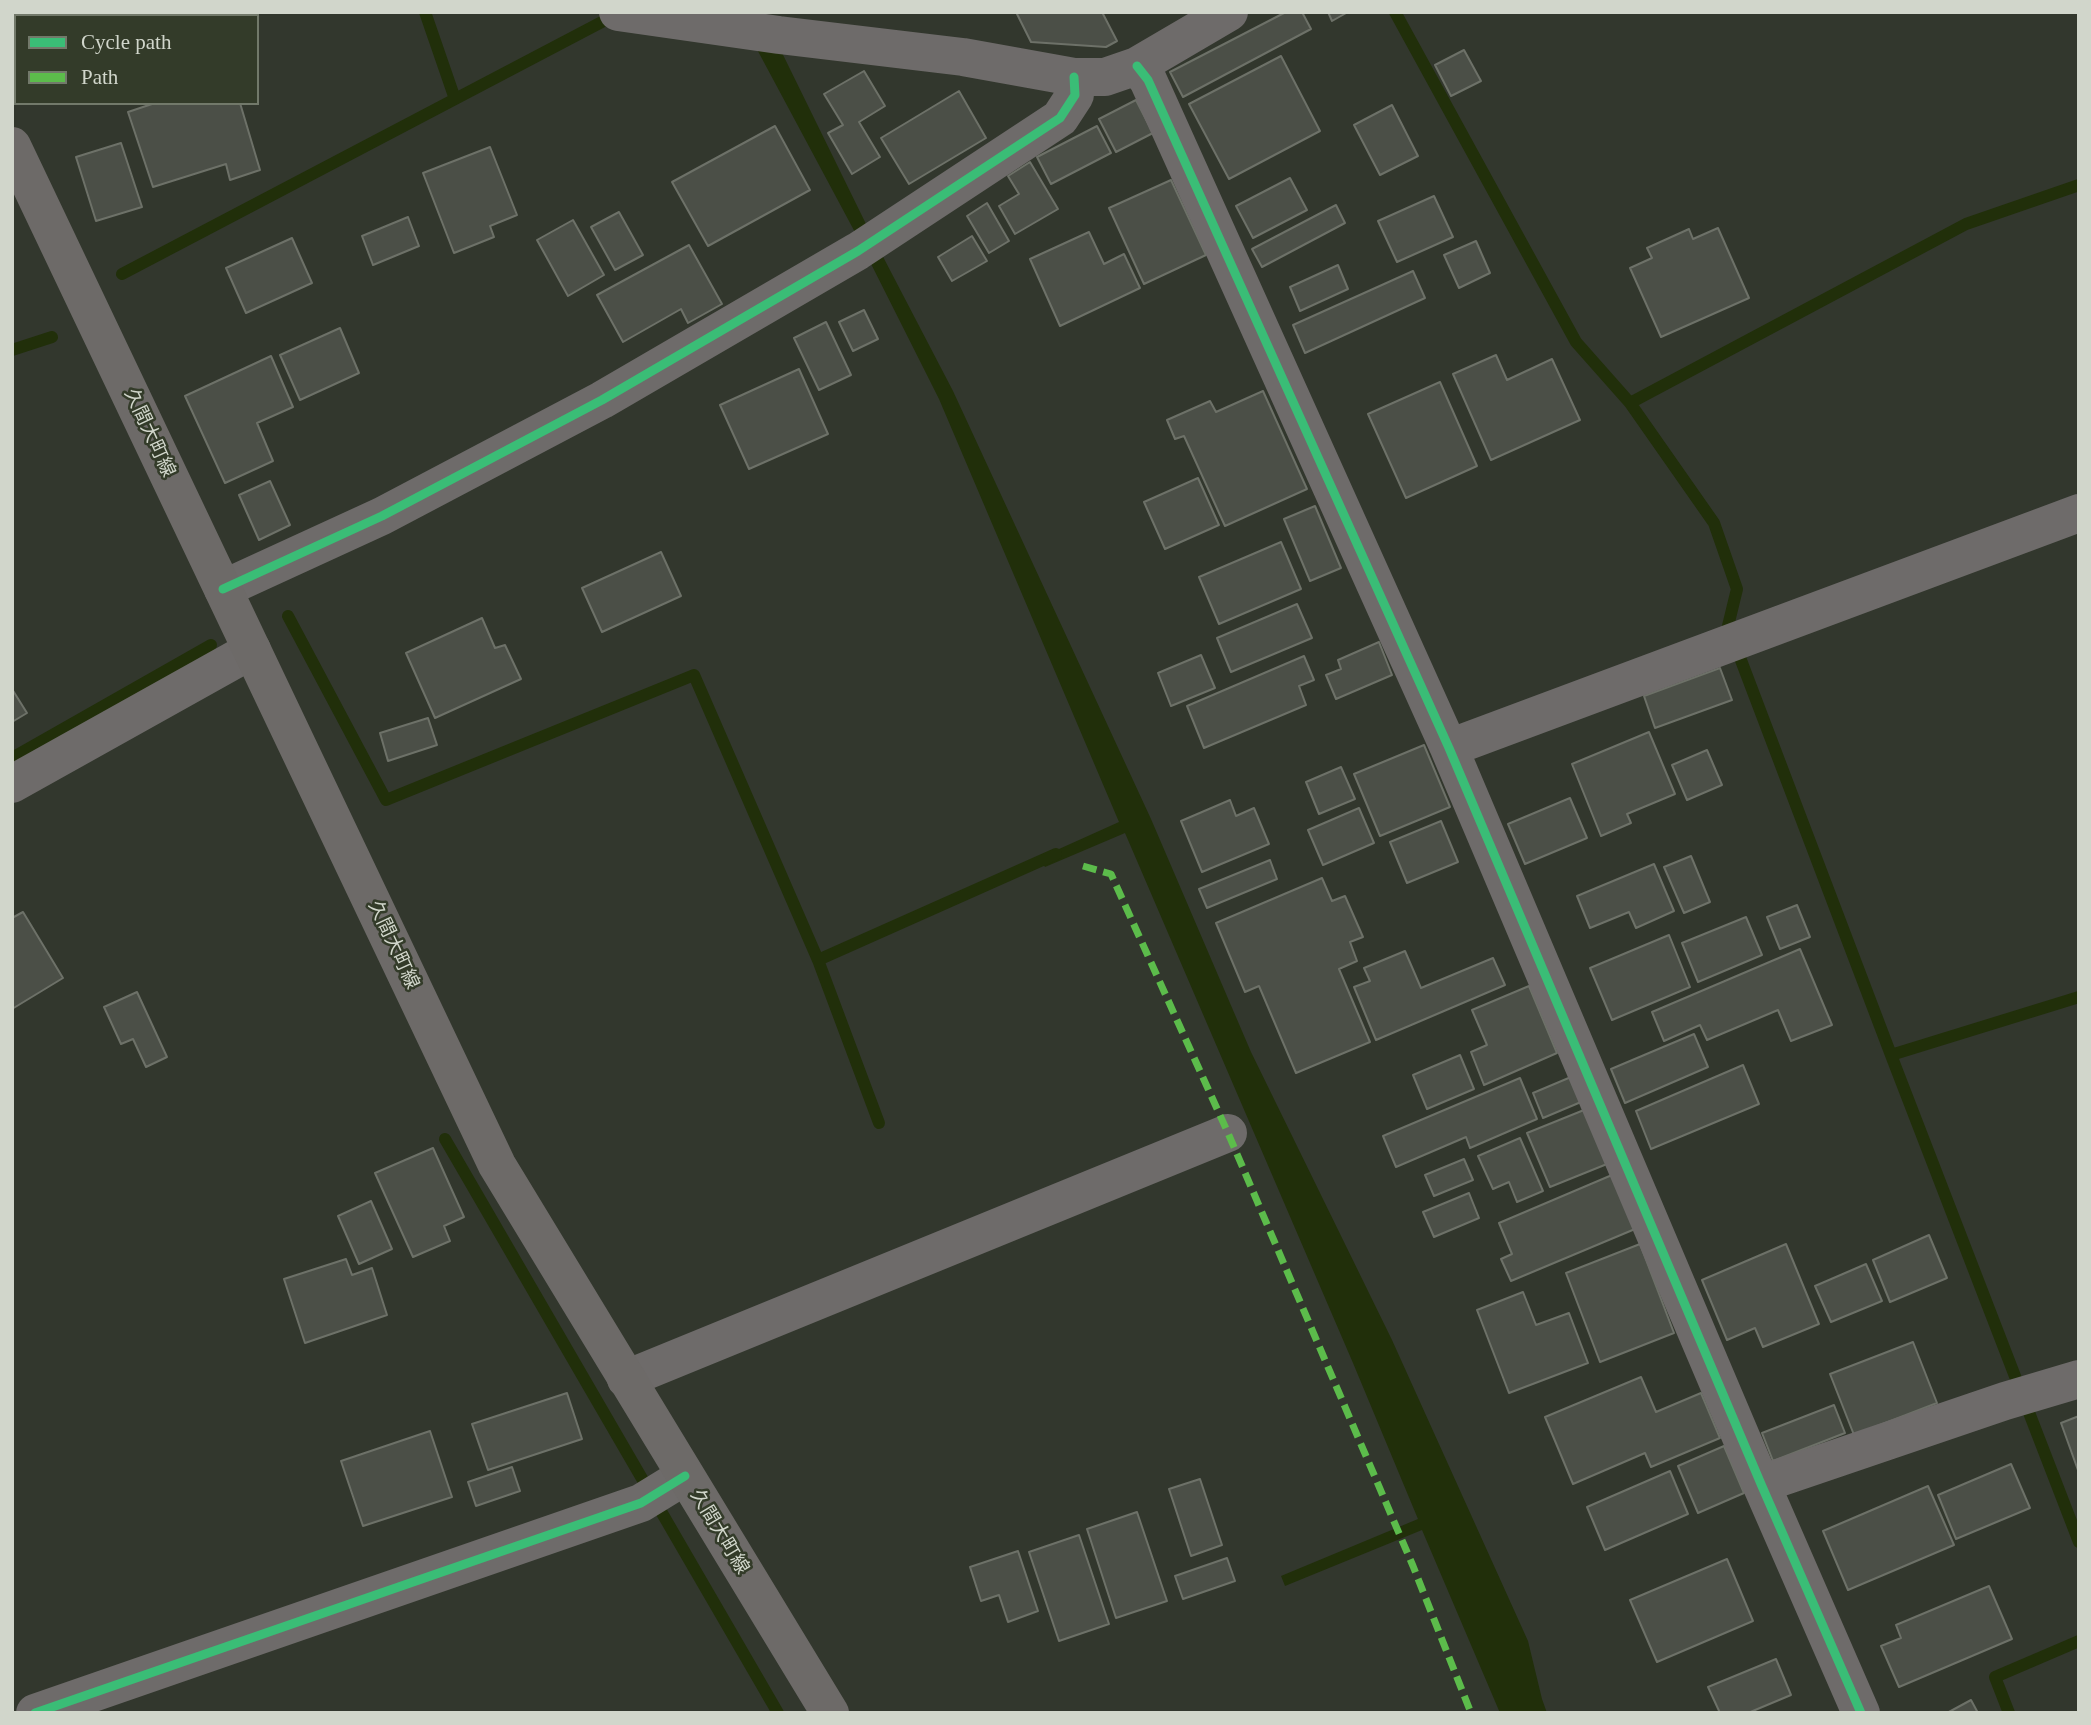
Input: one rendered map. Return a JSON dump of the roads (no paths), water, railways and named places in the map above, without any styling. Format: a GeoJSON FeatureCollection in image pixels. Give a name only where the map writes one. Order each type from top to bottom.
{"type":"FeatureCollection","features":[{"type":"Feature","properties":{"kind":"main road","name":"久間大町線"},"geometry":{"type":"LineString","coordinates":[[12,146],[497,1165],[626,1379],[665,1489],[830,1713]]}},
{"type":"Feature","properties":{"kind":"street"},"geometry":{"type":"LineString","coordinates":[[626,13],[963,57],[1074,77],[1105,77],[1137,66],[1229,12]]}},
{"type":"Feature","properties":{"kind":"street"},"geometry":{"type":"LineString","coordinates":[[1137,66],[1148,80],[1449,748],[1761,1485],[1861,1713]]}},
{"type":"Feature","properties":{"kind":"street"},"geometry":{"type":"LineString","coordinates":[[223,589],[382,516],[589,406],[870,243],[1060,118],[1075,96],[1074,77]]}},
{"type":"Feature","properties":{"kind":"street"},"geometry":{"type":"LineString","coordinates":[[1449,748],[2079,513]]}},
{"type":"Feature","properties":{"kind":"street"},"geometry":{"type":"LineString","coordinates":[[12,784],[253,650]]}},
{"type":"Feature","properties":{"kind":"street"},"geometry":{"type":"LineString","coordinates":[[626,1379],[1228,1133]]}},
{"type":"Feature","properties":{"kind":"street"},"geometry":{"type":"LineString","coordinates":[[1761,1485],[2079,1379]]}},
{"type":"Feature","properties":{"kind":"street"},"geometry":{"type":"LineString","coordinates":[[35,1713],[665,1489]]}},
{"type":"Feature","properties":{"kind":"waterway"},"geometry":{"type":"LineString","coordinates":[[425,12],[455,99]]}},
{"type":"Feature","properties":{"kind":"waterway"},"geometry":{"type":"LineString","coordinates":[[1395,12],[1576,342],[1630,403],[1714,523],[1737,589],[1728,626],[2079,1542]]}},
{"type":"Feature","properties":{"kind":"waterway"},"geometry":{"type":"LineString","coordinates":[[122,274],[617,14]]}},
{"type":"Feature","properties":{"kind":"waterway"},"geometry":{"type":"LineString","coordinates":[[1630,403],[1966,224],[2079,185]]}},
{"type":"Feature","properties":{"kind":"waterway"},"geometry":{"type":"LineString","coordinates":[[12,350],[52,337]]}},
{"type":"Feature","properties":{"kind":"waterway"},"geometry":{"type":"LineString","coordinates":[[288,616],[386,800],[694,675],[818,960],[1056,854]]}},
{"type":"Feature","properties":{"kind":"waterway"},"geometry":{"type":"LineString","coordinates":[[12,758],[211,645]]}},
{"type":"Feature","properties":{"kind":"waterway"},"geometry":{"type":"LineString","coordinates":[[818,960],[879,1123]]}},
{"type":"Feature","properties":{"kind":"waterway"},"geometry":{"type":"LineString","coordinates":[[1891,1055],[2079,997]]}},
{"type":"Feature","properties":{"kind":"waterway"},"geometry":{"type":"LineString","coordinates":[[445,1139],[778,1713]]}},
{"type":"Feature","properties":{"kind":"waterway"},"geometry":{"type":"LineString","coordinates":[[2009,1713],[1995,1677],[2079,1641]]}}]}
